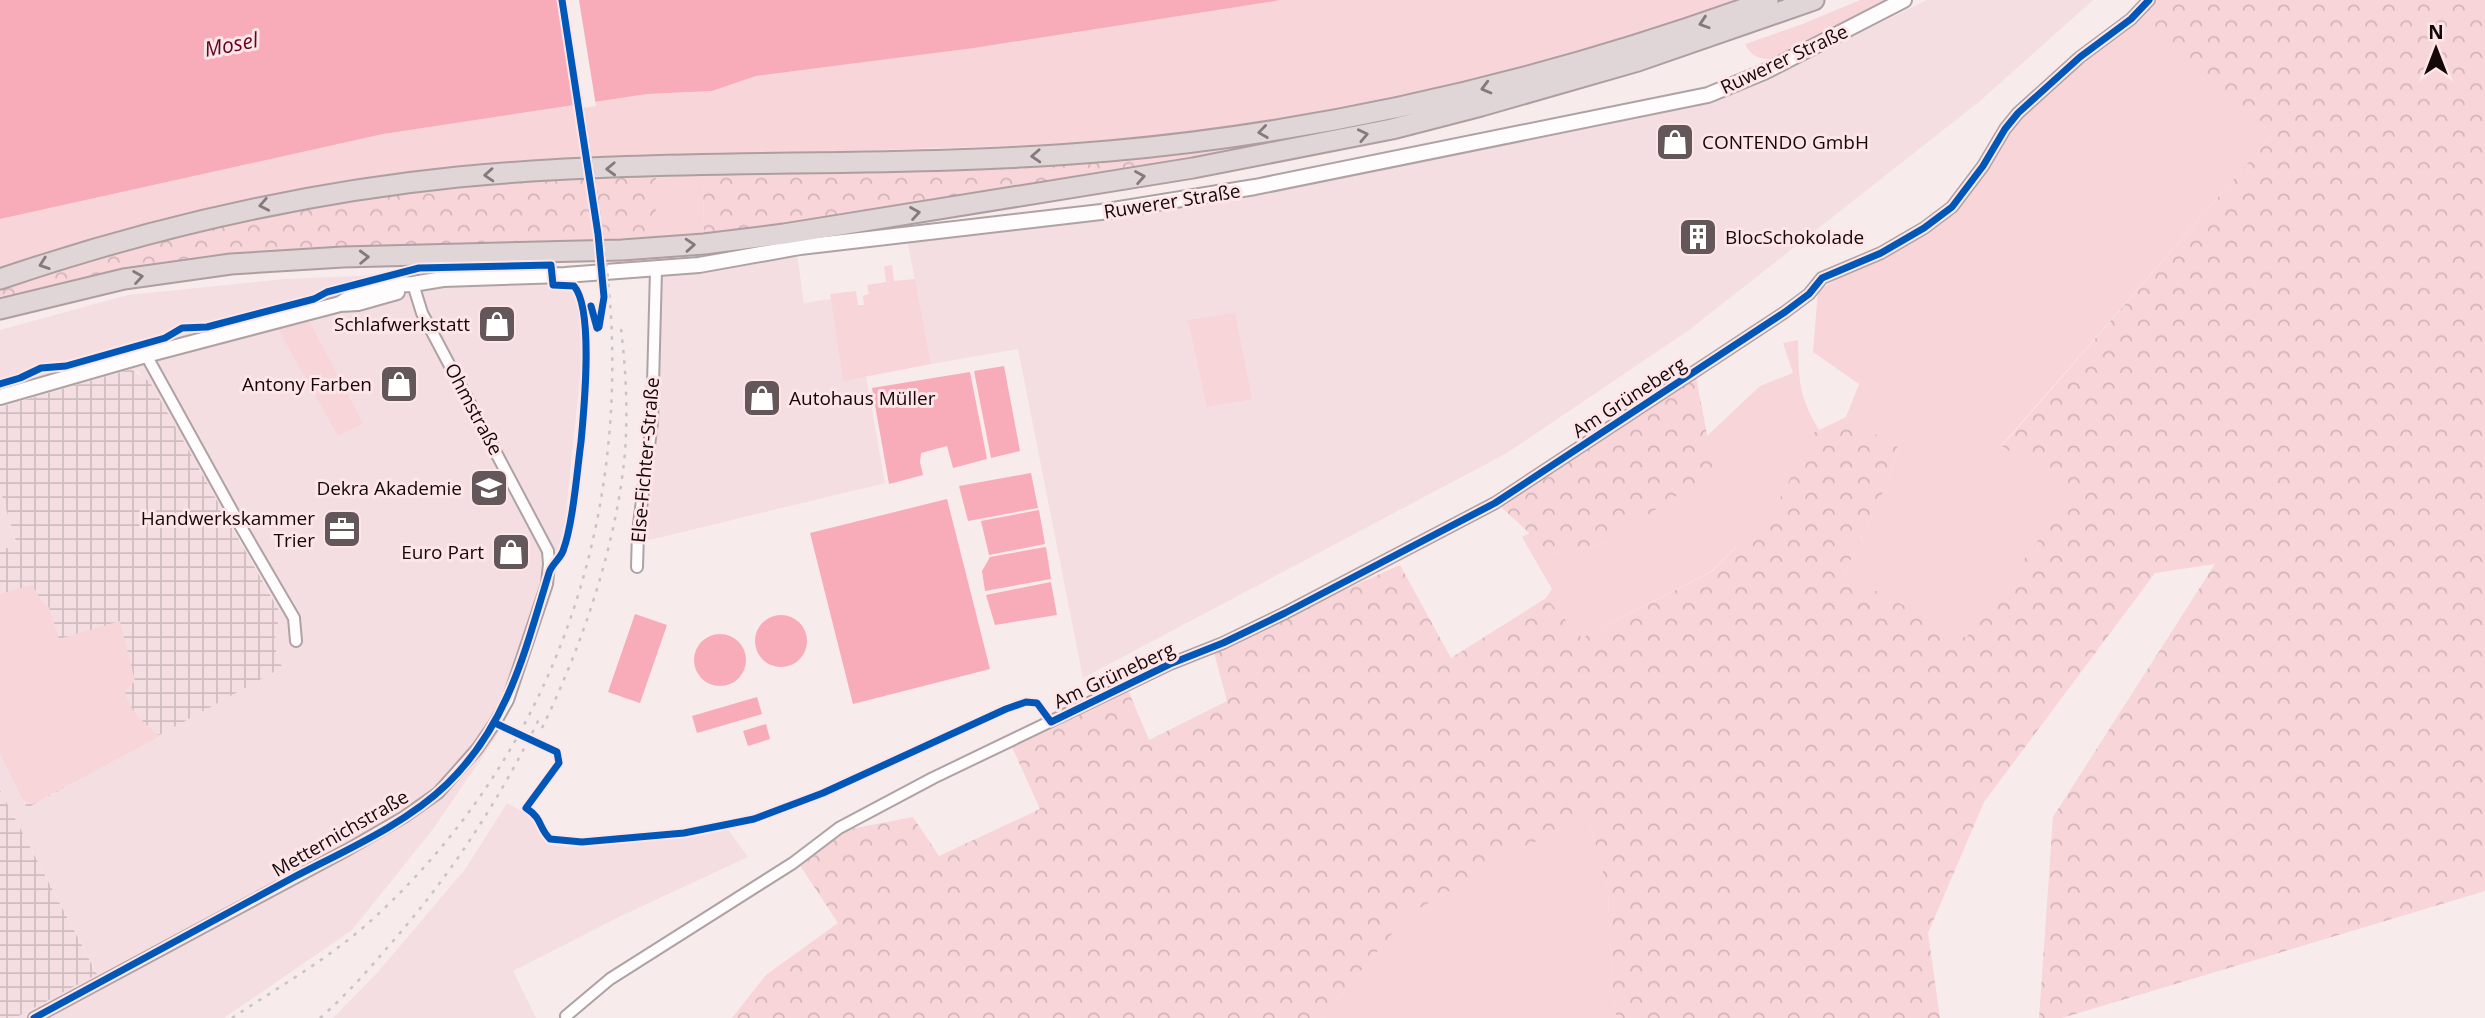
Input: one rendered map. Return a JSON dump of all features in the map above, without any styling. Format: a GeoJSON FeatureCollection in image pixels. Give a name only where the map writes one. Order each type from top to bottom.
{"type":"FeatureCollection","features":[{"type":"Feature","properties":{"kind":"highway"},"geometry":{"type":"LineString","coordinates":[[0,279],[154,231],[263,205],[409,183],[557,170],[875,163],[1091,152],[1194,143],[1299,127],[1372,114],[1492,86],[1603,55],[1768,0]]}},
{"type":"Feature","properties":{"kind":"highway"},"geometry":{"type":"LineString","coordinates":[[0,309],[124,279],[231,264],[343,257],[622,250],[704,244],[784,234],[1180,171],[1378,131],[1506,99],[1651,57],[1814,0]]}},
{"type":"Feature","properties":{"kind":"main road","name":"Ruwerer Straße"},"geometry":{"type":"LineString","coordinates":[[0,397],[340,304],[358,303],[393,294],[414,284],[443,279],[656,270],[800,247],[1101,212],[1211,195],[1709,95],[1764,72],[1904,0]]}},
{"type":"Feature","properties":{"kind":"street","name":"Am Grüneberg"},"geometry":{"type":"LineString","coordinates":[[567,1018],[566,1016],[610,979],[793,863],[839,828],[933,778],[1170,664],[1223,643],[1389,561],[1518,489],[1785,312],[1809,294],[1822,278],[1881,253],[1924,228],[1952,207],[2018,113],[2080,57],[2131,19],[2149,0]]}},
{"type":"Feature","properties":{"kind":"street","name":"Else-Fichter-Straße"},"geometry":{"type":"LineString","coordinates":[[637,567],[638,532],[652,422],[656,270]]}},
{"type":"Feature","properties":{"kind":"street","name":"Ohmstraße"},"geometry":{"type":"LineString","coordinates":[[414,284],[422,313],[546,544],[549,570]]}},
{"type":"Feature","properties":{"kind":"street"},"geometry":{"type":"LineString","coordinates":[[146,355],[294,618],[296,641]]}},
{"type":"Feature","properties":{"kind":"street","name":"Metternichstraße"},"geometry":{"type":"LineString","coordinates":[[34,1018],[347,850],[404,817],[438,793],[477,749],[508,700],[549,570]]}},
{"type":"Feature","properties":{"kind":"shaded area"},"geometry":{"type":"Polygon","coordinates":[[[1927,0],[2093,0],[1980,101],[1689,330],[1507,453],[1083,678],[1018,349],[931,364],[907,239],[1069,223],[1209,202],[1607,125],[1700,103],[1759,83],[1927,0]]]}},
{"type":"Feature","properties":{"kind":"shaded area","name":"Autohaus Müller"},"geometry":{"type":"Polygon","coordinates":[[[797,254],[804,303],[831,299],[843,380],[866,376],[885,483],[641,542],[649,500],[659,277],[752,265],[797,254]]]}},
{"type":"Feature","properties":{"kind":"shaded area"},"geometry":{"type":"Polygon","coordinates":[[[573,267],[584,339],[562,552],[513,704],[496,737],[433,829],[352,930],[224,1018],[15,1018],[97,973],[0,790],[0,760],[3,758],[26,806],[29,807],[283,667],[277,660],[275,639],[280,611],[238,535],[139,372],[131,369],[116,371],[0,406],[0,330],[128,295],[285,279],[573,267]]]}},
{"type":"Feature","properties":{"kind":"shaded area"},"geometry":{"type":"Polygon","coordinates":[[[131,369],[150,382],[280,612],[275,639],[277,660],[283,667],[29,807],[26,806],[3,759],[0,760],[0,550],[17,545],[0,489],[0,407],[131,369]]]}},
{"type":"Feature","properties":{"kind":"shaded area"},"geometry":{"type":"Polygon","coordinates":[[[0,489],[17,546],[0,550],[0,489]]]}},
{"type":"Feature","properties":{"kind":"shaded area"},"geometry":{"type":"Polygon","coordinates":[[[0,790],[97,974],[15,1018],[0,1018],[0,790]]]}},
{"type":"Feature","properties":{"kind":"shaded area"},"geometry":{"type":"Polygon","coordinates":[[[507,803],[536,819],[549,845],[568,847],[727,828],[748,857],[619,917],[513,971],[536,1018],[333,1018],[377,973],[466,868],[507,803]]]}},
{"type":"Feature","properties":{"kind":"green space"},"geometry":{"type":"Polygon","coordinates":[[[1281,0],[1745,0],[1559,59],[1340,113],[1110,143],[680,156],[260,200],[129,231],[0,272],[0,219],[383,134],[647,94],[712,91],[756,76],[974,48],[1281,0]]]}},
{"type":"Feature","properties":{"kind":"green space"},"geometry":{"type":"Polygon","coordinates":[[[1860,0],[1885,0],[1770,59],[1755,56],[1745,44],[1800,25],[1860,0]]]}},
{"type":"Feature","properties":{"kind":"green space"},"geometry":{"type":"Polygon","coordinates":[[[2145,0],[2485,0],[2485,891],[2062,1018],[2039,1018],[2053,817],[2215,564],[2155,573],[1984,802],[1928,933],[1940,1018],[1617,1018],[1613,1000],[1608,892],[1587,812],[1408,915],[1321,1018],[732,1018],[766,975],[838,923],[799,864],[840,831],[913,817],[939,856],[1040,809],[1012,747],[1128,690],[1149,740],[1227,701],[1213,649],[1400,565],[1451,658],[1546,598],[1582,638],[1713,571],[1778,503],[1813,433],[1846,417],[1899,448],[1884,490],[1844,574],[1966,638],[2073,493],[2002,446],[2273,134],[2127,18],[2145,0]]]}},
{"type":"Feature","properties":{"kind":"green space"},"geometry":{"type":"Polygon","coordinates":[[[2127,18],[2273,134],[2002,445],[2073,493],[1966,639],[1844,574],[1884,490],[1899,448],[1846,417],[1859,384],[1813,352],[1818,290],[1953,213],[2034,102],[2127,18]]]}},
{"type":"Feature","properties":{"kind":"green space"},"geometry":{"type":"Polygon","coordinates":[[[1387,117],[1387,123],[1157,167],[1156,153],[1387,117]]]}},
{"type":"Feature","properties":{"kind":"green space"},"geometry":{"type":"Polygon","coordinates":[[[1156,153],[1157,167],[804,223],[704,236],[703,176],[937,167],[1156,153]]]}},
{"type":"Feature","properties":{"kind":"green space"},"geometry":{"type":"Polygon","coordinates":[[[656,176],[703,176],[704,236],[656,239],[656,176]]]}},
{"type":"Feature","properties":{"kind":"green space"},"geometry":{"type":"Polygon","coordinates":[[[656,176],[656,239],[447,247],[0,301],[0,287],[120,247],[347,198],[443,186],[656,176]]]}},
{"type":"Feature","properties":{"kind":"green space"},"geometry":{"type":"Polygon","coordinates":[[[892,265],[894,281],[915,279],[931,364],[843,381],[830,294],[856,291],[858,305],[864,305],[863,296],[869,294],[867,285],[886,282],[884,266],[892,265]]]}},
{"type":"Feature","properties":{"kind":"green space"},"geometry":{"type":"Polygon","coordinates":[[[1235,313],[1252,399],[1207,407],[1188,320],[1235,313]]]}},
{"type":"Feature","properties":{"kind":"green space"},"geometry":{"type":"Polygon","coordinates":[[[309,321],[363,423],[338,436],[278,329],[309,321]]]}},
{"type":"Feature","properties":{"kind":"green space"},"geometry":{"type":"Polygon","coordinates":[[[1798,340],[1803,397],[1819,430],[1813,434],[1779,503],[1712,571],[1582,638],[1546,598],[1552,589],[1522,537],[1530,533],[1552,554],[1605,543],[1713,471],[1707,436],[1760,386],[1793,373],[1783,343],[1798,340]]]}},
{"type":"Feature","properties":{"kind":"green space"},"geometry":{"type":"Polygon","coordinates":[[[1696,377],[1714,471],[1605,543],[1552,554],[1500,506],[1696,377]]]}},
{"type":"Feature","properties":{"kind":"green space"},"geometry":{"type":"Polygon","coordinates":[[[32,585],[44,604],[49,607],[59,639],[120,621],[135,681],[125,691],[127,698],[138,716],[160,736],[33,804],[23,800],[0,754],[0,594],[32,585]]]}},
{"type":"Feature","properties":{"kind":"green space"},"geometry":{"type":"Polygon","coordinates":[[[1587,812],[1608,892],[1613,1000],[1617,1018],[1321,1018],[1408,915],[1587,812]]]}},
{"type":"Feature","properties":{"kind":"water","name":"Mosel"},"geometry":{"type":"Polygon","coordinates":[[[0,0],[1281,0],[974,48],[756,76],[712,91],[647,94],[383,134],[0,219],[0,0]]]}},
{"type":"Feature","properties":{"kind":"water"},"geometry":{"type":"Polygon","coordinates":[[[1004,366],[1020,451],[991,458],[974,371],[1004,366]]]}},
{"type":"Feature","properties":{"kind":"water"},"geometry":{"type":"Polygon","coordinates":[[[970,372],[987,459],[953,468],[947,446],[921,453],[923,475],[889,484],[872,388],[970,372]]]}},
{"type":"Feature","properties":{"kind":"water"},"geometry":{"type":"Polygon","coordinates":[[[1031,473],[1038,508],[968,521],[959,486],[1031,473]]]}},
{"type":"Feature","properties":{"kind":"water"},"geometry":{"type":"Polygon","coordinates":[[[947,499],[990,669],[853,704],[810,533],[947,499]]]}},
{"type":"Feature","properties":{"kind":"water"},"geometry":{"type":"Polygon","coordinates":[[[1039,510],[1045,544],[989,555],[981,521],[1039,510]]]}},
{"type":"Feature","properties":{"kind":"water"},"geometry":{"type":"Polygon","coordinates":[[[1046,547],[1051,579],[985,591],[982,571],[990,557],[1046,547]]]}},
{"type":"Feature","properties":{"kind":"water"},"geometry":{"type":"Polygon","coordinates":[[[1051,582],[1057,615],[995,625],[986,595],[1051,582]]]}},
{"type":"Feature","properties":{"kind":"water"},"geometry":{"type":"Polygon","coordinates":[[[635,614],[667,625],[640,703],[608,692],[635,614]]]}},
{"type":"Feature","properties":{"kind":"water"},"geometry":{"type":"Polygon","coordinates":[[[781,615],[800,622],[807,641],[800,660],[781,667],[762,660],[755,641],[762,622],[781,615]]]}},
{"type":"Feature","properties":{"kind":"water"},"geometry":{"type":"Polygon","coordinates":[[[720,634],[739,641],[746,660],[739,679],[720,686],[701,679],[694,660],[701,641],[720,634]]]}},
{"type":"Feature","properties":{"kind":"water"},"geometry":{"type":"Polygon","coordinates":[[[757,697],[762,714],[697,733],[692,716],[757,697]]]}},
{"type":"Feature","properties":{"kind":"water"},"geometry":{"type":"Polygon","coordinates":[[[766,724],[770,739],[748,746],[743,731],[766,724]]]}},
{"type":"Feature","properties":{"kind":"pier"},"geometry":{"type":"Polygon","coordinates":[[[559,0],[579,0],[596,106],[577,109],[559,0]]]}},
{"type":"Feature","properties":{"kind":"railway"},"geometry":{"type":"LineString","coordinates":[[232,1018],[324,958],[358,932],[432,858],[481,795],[523,727],[556,656],[582,581],[600,503],[610,423],[612,341],[602,232],[566,0]]}},
{"type":"Feature","properties":{"kind":"railway"},"geometry":{"type":"LineString","coordinates":[[542,728],[571,663],[596,594],[621,487],[626,437],[626,390],[621,329]]}},
{"type":"Feature","properties":{"kind":"railway"},"geometry":{"type":"LineString","coordinates":[[320,1018],[371,967],[452,866],[508,778],[541,715]]}},
{"type":"Feature","properties":{"kind":"cycle path"},"geometry":{"type":"LineString","coordinates":[[562,0],[598,234],[604,297],[597,328],[591,306]]}},
{"type":"Feature","properties":{"kind":"cycle path"},"geometry":{"type":"LineString","coordinates":[[495,723],[557,752],[559,763],[526,808],[535,816],[550,839],[582,842],[684,833],[754,819],[823,793],[1026,702],[1037,703],[1051,722],[1170,664],[1223,643],[1285,613],[1495,503],[1785,312],[1809,294],[1822,278],[1881,253],[1924,228],[1952,207],[2018,113],[2080,57],[2131,19],[2149,0]]}},
{"type":"Feature","properties":{"kind":"cycle path"},"geometry":{"type":"LineString","coordinates":[[0,384],[41,368],[66,366],[165,338],[182,328],[207,327],[419,268],[551,265],[553,285],[574,286],[584,316],[584,407],[574,497],[566,540],[562,554],[550,570],[512,686],[500,712],[468,761],[431,798],[394,824],[34,1018]]}},
{"type":"Feature","properties":{"kind":"place","name":"CONTENDO GmbH"},"geometry":{"type":"Point","coordinates":[1675,142]}},
{"type":"Feature","properties":{"kind":"place","name":"BlocSchokolade"},"geometry":{"type":"Point","coordinates":[1698,237]}},
{"type":"Feature","properties":{"kind":"place","name":"Schlafwerkstatt"},"geometry":{"type":"Point","coordinates":[497,324]}},
{"type":"Feature","properties":{"kind":"place","name":"Antony Farben"},"geometry":{"type":"Point","coordinates":[399,384]}},
{"type":"Feature","properties":{"kind":"place","name":"Autohaus Müller"},"geometry":{"type":"Point","coordinates":[762,398]}},
{"type":"Feature","properties":{"kind":"place","name":"Dekra Akademie"},"geometry":{"type":"Point","coordinates":[489,488]}},
{"type":"Feature","properties":{"kind":"place","name":"Handwerkskammer Trier"},"geometry":{"type":"Point","coordinates":[342,529]}},
{"type":"Feature","properties":{"kind":"place","name":"Euro Part"},"geometry":{"type":"Point","coordinates":[511,552]}}]}
